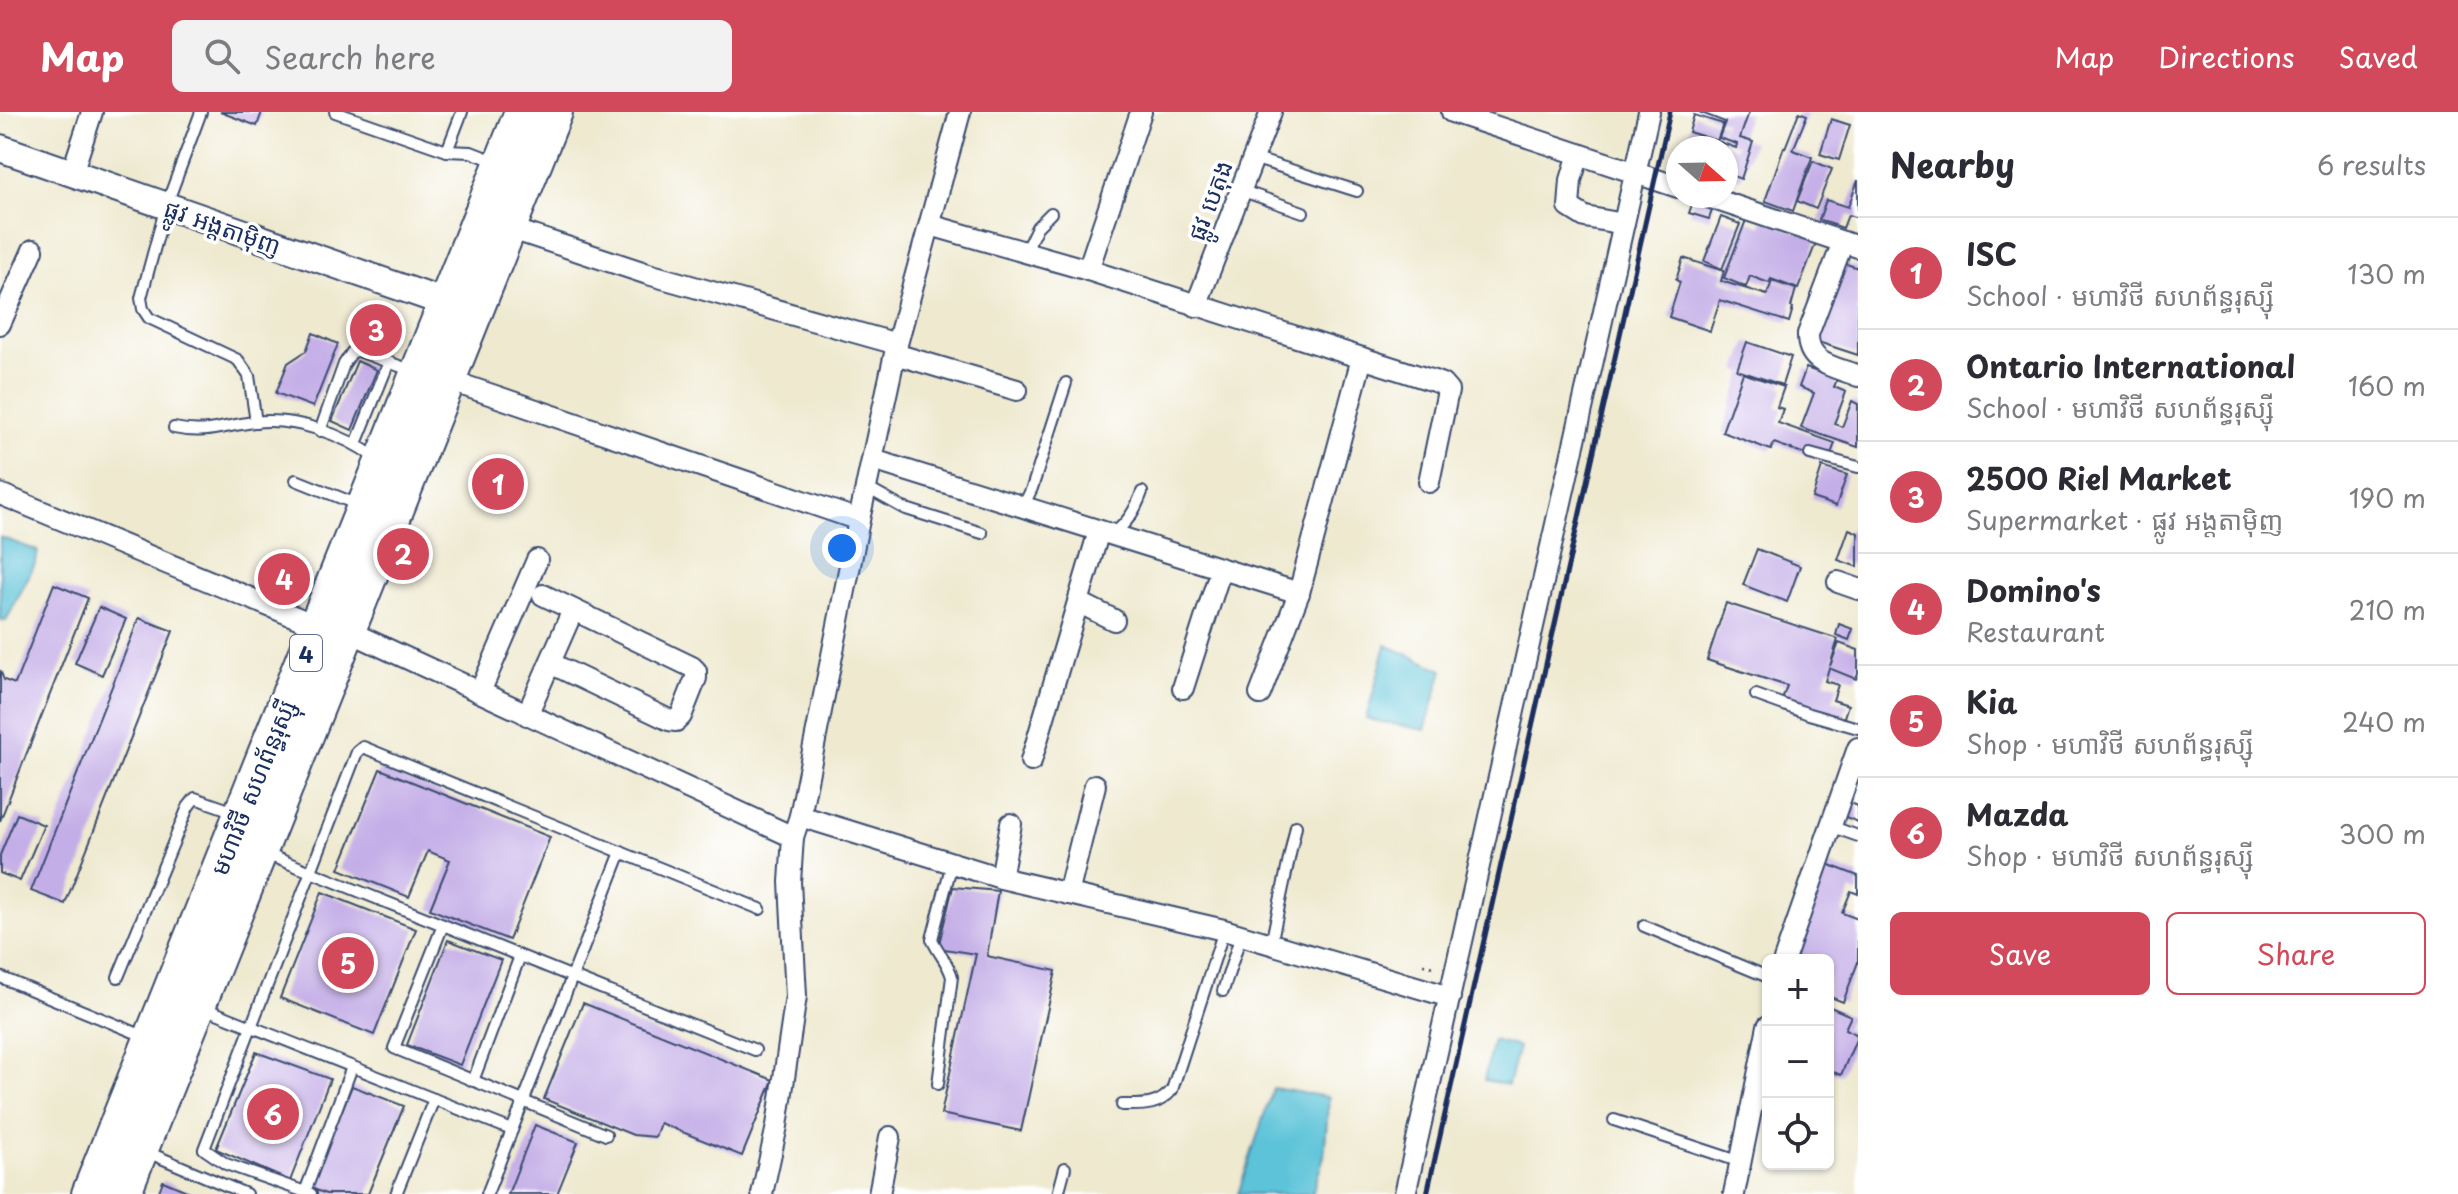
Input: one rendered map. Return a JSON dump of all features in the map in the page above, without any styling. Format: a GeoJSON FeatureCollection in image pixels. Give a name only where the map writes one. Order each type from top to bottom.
{"type":"FeatureCollection","features":[{"type":"Feature","properties":{"kind":"highway","name":"មហាវិថី សហព័ន្ធរុស្ស៊ី"},"geometry":{"type":"LineString","coordinates":[[123,1194],[141,1149],[166,1045],[244,835],[378,513],[383,460],[522,112]]}},
{"type":"Feature","properties":{"kind":"highway","name":"មហាវិថី សហព័ន្ធរុស្ស៊ី"},"geometry":{"type":"LineString","coordinates":[[418,372],[509,228],[555,112]]}},
{"type":"Feature","properties":{"kind":"highway","name":"មហាវិថី សហព័ន្ធរុស្ស៊ី"},"geometry":{"type":"LineString","coordinates":[[89,1194],[166,1045],[198,1006],[244,835]]}},
{"type":"Feature","properties":{"kind":"street"},"geometry":{"type":"LineString","coordinates":[[72,173],[92,112]]}},
{"type":"Feature","properties":{"kind":"street"},"geometry":{"type":"LineString","coordinates":[[762,1194],[777,1126],[796,996],[790,882],[793,837],[800,816],[896,349],[960,112]]}},
{"type":"Feature","properties":{"kind":"street"},"geometry":{"type":"LineString","coordinates":[[1088,270],[1141,112]]}},
{"type":"Feature","properties":{"kind":"street","name":"ផ្លូវ បេតុង"},"geometry":{"type":"LineString","coordinates":[[1196,306],[1271,112]]}},
{"type":"Feature","properties":{"kind":"street"},"geometry":{"type":"LineString","coordinates":[[1452,112],[1666,183]]}},
{"type":"Feature","properties":{"kind":"street"},"geometry":{"type":"LineString","coordinates":[[1405,1194],[1649,112]]}},
{"type":"Feature","properties":{"kind":"street","name":"ផ្លូវ អង្តតាម៉ិញ"},"geometry":{"type":"LineString","coordinates":[[0,148],[446,303]]}},
{"type":"Feature","properties":{"kind":"street"},"geometry":{"type":"LineString","coordinates":[[1579,154],[1571,180],[1569,207],[1585,217],[1624,224]]}},
{"type":"Feature","properties":{"kind":"street"},"geometry":{"type":"LineString","coordinates":[[1738,207],[1850,245],[1808,334],[1808,347],[1820,361],[1858,376]]}},
{"type":"Feature","properties":{"kind":"street"},"geometry":{"type":"LineString","coordinates":[[930,225],[1088,270],[1442,384],[1448,391],[1429,482]]}},
{"type":"Feature","properties":{"kind":"street"},"geometry":{"type":"LineString","coordinates":[[509,228],[1017,390]]}},
{"type":"Feature","properties":{"kind":"street"},"geometry":{"type":"LineString","coordinates":[[0,324],[33,250]]}},
{"type":"Feature","properties":{"kind":"street"},"geometry":{"type":"LineString","coordinates":[[1260,694],[1299,593],[1362,358]]}},
{"type":"Feature","properties":{"kind":"street"},"geometry":{"type":"LineString","coordinates":[[418,372],[859,520]]}},
{"type":"Feature","properties":{"kind":"street"},"geometry":{"type":"LineString","coordinates":[[873,460],[1299,593]]}},
{"type":"Feature","properties":{"kind":"street"},"geometry":{"type":"LineString","coordinates":[[0,494],[332,628],[480,692],[793,837]]}},
{"type":"Feature","properties":{"kind":"street"},"geometry":{"type":"LineString","coordinates":[[1031,761],[1078,602],[1105,533]]}},
{"type":"Feature","properties":{"kind":"street"},"geometry":{"type":"LineString","coordinates":[[480,692],[537,560]]}},
{"type":"Feature","properties":{"kind":"street"},"geometry":{"type":"LineString","coordinates":[[1183,688],[1221,569]]}},
{"type":"Feature","properties":{"kind":"street"},"geometry":{"type":"LineString","coordinates":[[543,595],[696,671],[696,678],[681,716],[676,721],[550,663]]}},
{"type":"Feature","properties":{"kind":"street"},"geometry":{"type":"LineString","coordinates":[[1078,602],[1114,620]]}},
{"type":"Feature","properties":{"kind":"street"},"geometry":{"type":"LineString","coordinates":[[527,715],[573,610]]}},
{"type":"Feature","properties":{"kind":"street"},"geometry":{"type":"LineString","coordinates":[[1786,954],[1858,748]]}},
{"type":"Feature","properties":{"kind":"street"},"geometry":{"type":"LineString","coordinates":[[1068,894],[1095,785]]}},
{"type":"Feature","properties":{"kind":"street"},"geometry":{"type":"LineString","coordinates":[[800,816],[1001,878],[1233,933],[1450,997]]}},
{"type":"Feature","properties":{"kind":"street"},"geometry":{"type":"LineString","coordinates":[[1001,878],[1011,824]]}},
{"type":"Feature","properties":{"kind":"street"},"geometry":{"type":"LineString","coordinates":[[1734,1194],[1762,1056]]}},
{"type":"Feature","properties":{"kind":"street"},"geometry":{"type":"LineString","coordinates":[[879,1194],[890,1137]]}},
{"type":"Feature","properties":{"kind":"lane"},"geometry":{"type":"LineString","coordinates":[[201,112],[166,206],[141,298],[149,318],[238,360],[249,376],[256,422]]}},
{"type":"Feature","properties":{"kind":"lane"},"geometry":{"type":"LineString","coordinates":[[335,112],[447,151],[471,152],[501,164]]}},
{"type":"Feature","properties":{"kind":"lane"},"geometry":{"type":"LineString","coordinates":[[447,151],[462,112]]}},
{"type":"Feature","properties":{"kind":"lane"},"geometry":{"type":"LineString","coordinates":[[1253,158],[1357,191]]}},
{"type":"Feature","properties":{"kind":"lane"},"geometry":{"type":"LineString","coordinates":[[1240,190],[1303,212]]}},
{"type":"Feature","properties":{"kind":"lane"},"geometry":{"type":"LineString","coordinates":[[1025,252],[1037,227],[1051,213]]}},
{"type":"Feature","properties":{"kind":"lane"},"geometry":{"type":"LineString","coordinates":[[320,431],[348,355],[352,352],[358,351],[418,372]]}},
{"type":"Feature","properties":{"kind":"lane"},"geometry":{"type":"LineString","coordinates":[[1023,507],[1066,383]]}},
{"type":"Feature","properties":{"kind":"lane"},"geometry":{"type":"LineString","coordinates":[[174,428],[196,433],[256,422],[286,422],[320,431],[383,460]]}},
{"type":"Feature","properties":{"kind":"lane"},"geometry":{"type":"LineString","coordinates":[[1810,454],[1858,467]]}},
{"type":"Feature","properties":{"kind":"lane"},"geometry":{"type":"LineString","coordinates":[[296,480],[378,513]]}},
{"type":"Feature","properties":{"kind":"lane"},"geometry":{"type":"LineString","coordinates":[[867,488],[903,508],[982,533]]}},
{"type":"Feature","properties":{"kind":"lane"},"geometry":{"type":"LineString","coordinates":[[1105,533],[1127,523],[1142,492]]}},
{"type":"Feature","properties":{"kind":"lane"},"geometry":{"type":"LineString","coordinates":[[1756,695],[1858,728]]}},
{"type":"Feature","properties":{"kind":"lane"},"geometry":{"type":"LineString","coordinates":[[352,1067],[308,1193],[226,1164],[204,1149],[357,752],[363,747],[760,909]]}},
{"type":"Feature","properties":{"kind":"lane"},"geometry":{"type":"LineString","coordinates":[[118,977],[188,807],[195,798],[244,835],[311,872],[755,1050]]}},
{"type":"Feature","properties":{"kind":"lane"},"geometry":{"type":"LineString","coordinates":[[1271,944],[1296,826]]}},
{"type":"Feature","properties":{"kind":"lane"},"geometry":{"type":"LineString","coordinates":[[1830,826],[1858,836]]}},
{"type":"Feature","properties":{"kind":"lane"},"geometry":{"type":"LineString","coordinates":[[487,1194],[621,852]]}},
{"type":"Feature","properties":{"kind":"lane"},"geometry":{"type":"LineString","coordinates":[[938,1084],[952,977],[949,963],[932,939],[952,863]]}},
{"type":"Feature","properties":{"kind":"lane"},"geometry":{"type":"LineString","coordinates":[[443,925],[394,1048],[606,1135]]}},
{"type":"Feature","properties":{"kind":"lane"},"geometry":{"type":"LineString","coordinates":[[1644,926],[1762,975]]}},
{"type":"Feature","properties":{"kind":"lane"},"geometry":{"type":"LineString","coordinates":[[1223,991],[1233,933]]}},
{"type":"Feature","properties":{"kind":"lane"},"geometry":{"type":"LineString","coordinates":[[1122,1105],[1154,1104],[1172,1090],[1233,933]]}},
{"type":"Feature","properties":{"kind":"lane"},"geometry":{"type":"LineString","coordinates":[[473,1081],[520,956]]}},
{"type":"Feature","properties":{"kind":"lane"},"geometry":{"type":"LineString","coordinates":[[0,977],[166,1045]]}},
{"type":"Feature","properties":{"kind":"lane"},"geometry":{"type":"LineString","coordinates":[[198,1006],[512,1130]]}},
{"type":"Feature","properties":{"kind":"lane"},"geometry":{"type":"LineString","coordinates":[[396,1194],[434,1099]]}},
{"type":"Feature","properties":{"kind":"lane"},"geometry":{"type":"LineString","coordinates":[[1614,1120],[1741,1163]]}},
{"type":"Feature","properties":{"kind":"lane"},"geometry":{"type":"LineString","coordinates":[[141,1149],[246,1194]]}},
{"type":"Feature","properties":{"kind":"lane"},"geometry":{"type":"LineString","coordinates":[[1058,1194],[1065,1168]]}},
{"type":"Feature","properties":{"kind":"water"},"geometry":{"type":"Polygon","coordinates":[[[0,537],[38,551],[36,562],[6,621],[0,619],[0,537]]]}},
{"type":"Feature","properties":{"kind":"water"},"geometry":{"type":"Polygon","coordinates":[[[1386,645],[1443,670],[1425,730],[1366,719],[1386,645]]]}},
{"type":"Feature","properties":{"kind":"water"},"geometry":{"type":"Polygon","coordinates":[[[1493,1040],[1518,1047],[1508,1085],[1484,1080],[1493,1040]]]}},
{"type":"Feature","properties":{"kind":"water"},"geometry":{"type":"Polygon","coordinates":[[[1273,1088],[1329,1097],[1324,1156],[1312,1194],[1238,1194],[1273,1088]]]}},
{"type":"Feature","properties":{"kind":"building"},"geometry":{"type":"Polygon","coordinates":[[[220,112],[262,112],[257,126],[220,112]]]}},
{"type":"Feature","properties":{"kind":"building"},"geometry":{"type":"Polygon","coordinates":[[[1699,112],[1749,112],[1740,138],[1753,142],[1741,179],[1738,178],[1738,136],[1720,136],[1725,122],[1699,112]]]}},
{"type":"Feature","properties":{"kind":"building"},"geometry":{"type":"Polygon","coordinates":[[[1799,112],[1807,115],[1793,150],[1812,157],[1793,211],[1765,201],[1799,112]]]}},
{"type":"Feature","properties":{"kind":"building"},"geometry":{"type":"Polygon","coordinates":[[[1694,115],[1723,124],[1719,136],[1689,132],[1694,115]]]}},
{"type":"Feature","properties":{"kind":"building"},"geometry":{"type":"Polygon","coordinates":[[[1831,119],[1850,125],[1839,160],[1820,154],[1831,119]]]}},
{"type":"Feature","properties":{"kind":"building"},"geometry":{"type":"Polygon","coordinates":[[[1813,161],[1832,169],[1816,209],[1797,201],[1813,161]]]}},
{"type":"Feature","properties":{"kind":"building"},"geometry":{"type":"Polygon","coordinates":[[[1858,180],[1858,218],[1848,215],[1843,228],[1819,220],[1826,200],[1848,207],[1858,180]]]}},
{"type":"Feature","properties":{"kind":"building"},"geometry":{"type":"Polygon","coordinates":[[[1691,208],[1713,208],[1709,219],[1689,213],[1691,208]]]}},
{"type":"Feature","properties":{"kind":"building"},"geometry":{"type":"Polygon","coordinates":[[[1721,217],[1740,224],[1722,269],[1704,261],[1721,217]]]}},
{"type":"Feature","properties":{"kind":"building"},"geometry":{"type":"Polygon","coordinates":[[[1763,219],[1817,240],[1798,289],[1771,279],[1769,283],[1750,276],[1746,287],[1724,278],[1746,220],[1761,226],[1763,219]]]}},
{"type":"Feature","properties":{"kind":"building"},"geometry":{"type":"Polygon","coordinates":[[[1683,258],[1724,271],[1721,281],[1767,295],[1772,281],[1796,289],[1789,322],[1720,300],[1710,331],[1669,317],[1680,282],[1676,280],[1683,258]]]}},
{"type":"Feature","properties":{"kind":"building"},"geometry":{"type":"Polygon","coordinates":[[[1829,258],[1858,268],[1858,355],[1803,337],[1829,258]]]}},
{"type":"Feature","properties":{"kind":"building"},"geometry":{"type":"Polygon","coordinates":[[[313,333],[338,344],[313,407],[276,393],[288,363],[306,351],[313,333]]]}},
{"type":"Feature","properties":{"kind":"building"},"geometry":{"type":"Polygon","coordinates":[[[1747,342],[1791,357],[1782,385],[1737,370],[1747,342]]]}},
{"type":"Feature","properties":{"kind":"building"},"geometry":{"type":"Polygon","coordinates":[[[357,361],[377,370],[352,430],[332,421],[357,361]]]}},
{"type":"Feature","properties":{"kind":"building"},"geometry":{"type":"Polygon","coordinates":[[[1806,368],[1837,379],[1834,387],[1846,392],[1834,424],[1842,427],[1852,401],[1858,404],[1858,447],[1801,428],[1814,393],[1799,387],[1806,368]]]}},
{"type":"Feature","properties":{"kind":"building"},"geometry":{"type":"Polygon","coordinates":[[[1743,373],[1784,387],[1777,407],[1783,409],[1778,423],[1835,443],[1828,462],[1774,443],[1771,450],[1722,432],[1743,373]]]}},
{"type":"Feature","properties":{"kind":"building"},"geometry":{"type":"Polygon","coordinates":[[[1822,467],[1847,475],[1836,506],[1812,498],[1822,467]]]}},
{"type":"Feature","properties":{"kind":"building"},"geometry":{"type":"Polygon","coordinates":[[[1849,529],[1858,533],[1858,567],[1838,560],[1849,529]]]}},
{"type":"Feature","properties":{"kind":"building"},"geometry":{"type":"Polygon","coordinates":[[[1757,549],[1800,566],[1787,602],[1743,585],[1757,549]]]}},
{"type":"Feature","properties":{"kind":"building"},"geometry":{"type":"Polygon","coordinates":[[[54,584],[88,598],[0,821],[0,670],[4,680],[15,684],[54,584]]]}},
{"type":"Feature","properties":{"kind":"building"},"geometry":{"type":"Polygon","coordinates":[[[1726,603],[1838,639],[1830,666],[1839,643],[1858,650],[1856,679],[1829,668],[1825,681],[1838,685],[1833,700],[1848,705],[1843,720],[1782,700],[1787,686],[1707,660],[1726,603]]]}},
{"type":"Feature","properties":{"kind":"building"},"geometry":{"type":"Polygon","coordinates":[[[99,607],[126,619],[102,675],[75,663],[99,607]]]}},
{"type":"Feature","properties":{"kind":"building"},"geometry":{"type":"Polygon","coordinates":[[[139,618],[173,631],[65,904],[31,891],[139,618]]]}},
{"type":"Feature","properties":{"kind":"building"},"geometry":{"type":"Polygon","coordinates":[[[1839,624],[1853,629],[1849,640],[1836,635],[1839,624]]]}},
{"type":"Feature","properties":{"kind":"building"},"geometry":{"type":"Polygon","coordinates":[[[380,769],[550,837],[509,940],[430,909],[450,860],[428,851],[409,897],[339,869],[380,769]]]}},
{"type":"Feature","properties":{"kind":"building"},"geometry":{"type":"Polygon","coordinates":[[[1848,802],[1858,806],[1858,822],[1843,816],[1848,802]]]}},
{"type":"Feature","properties":{"kind":"building"},"geometry":{"type":"Polygon","coordinates":[[[17,814],[44,825],[20,881],[0,873],[0,855],[17,814]]]}},
{"type":"Feature","properties":{"kind":"building"},"geometry":{"type":"Polygon","coordinates":[[[1827,864],[1858,876],[1858,894],[1851,891],[1842,913],[1858,919],[1858,962],[1843,1002],[1834,998],[1834,954],[1792,954],[1827,864]]]}},
{"type":"Feature","properties":{"kind":"building"},"geometry":{"type":"Polygon","coordinates":[[[953,887],[998,891],[987,956],[1056,971],[1021,1131],[941,1114],[976,954],[938,948],[953,887]]]}},
{"type":"Feature","properties":{"kind":"building"},"geometry":{"type":"Polygon","coordinates":[[[322,892],[416,929],[374,1035],[280,998],[322,892]]]}},
{"type":"Feature","properties":{"kind":"building"},"geometry":{"type":"Polygon","coordinates":[[[448,940],[501,960],[460,1065],[407,1045],[448,940]]]}},
{"type":"Feature","properties":{"kind":"building"},"geometry":{"type":"Polygon","coordinates":[[[583,1003],[773,1080],[742,1156],[660,1123],[655,1137],[633,1135],[544,1099],[583,1003]]]}},
{"type":"Feature","properties":{"kind":"building"},"geometry":{"type":"Polygon","coordinates":[[[1834,1009],[1851,1016],[1845,1029],[1858,1035],[1841,1075],[1834,1072],[1834,1009]]]}},
{"type":"Feature","properties":{"kind":"building"},"geometry":{"type":"Polygon","coordinates":[[[256,1052],[330,1079],[290,1181],[216,1149],[256,1052]]]}},
{"type":"Feature","properties":{"kind":"building"},"geometry":{"type":"Polygon","coordinates":[[[352,1086],[404,1106],[368,1194],[326,1194],[311,1188],[352,1086]]]}},
{"type":"Feature","properties":{"kind":"building"},"geometry":{"type":"Polygon","coordinates":[[[535,1125],[578,1142],[557,1194],[508,1194],[535,1125]]]}},
{"type":"Feature","properties":{"kind":"building"},"geometry":{"type":"Polygon","coordinates":[[[163,1181],[194,1194],[158,1194],[163,1181]]]}},
{"type":"Feature","properties":{"kind":"railway"},"geometry":{"type":"LineString","coordinates":[[1427,1194],[1670,112]]}},
{"type":"Feature","properties":{"kind":"place","name":"2500 Riel Market"},"geometry":{"type":"Point","coordinates":[376,330]}},
{"type":"Feature","properties":{"kind":"place","name":"ISC"},"geometry":{"type":"Point","coordinates":[498,484]}},
{"type":"Feature","properties":{"kind":"place","name":"Ontario International"},"geometry":{"type":"Point","coordinates":[403,554]}},
{"type":"Feature","properties":{"kind":"place","name":"Domino's"},"geometry":{"type":"Point","coordinates":[284,579]}},
{"type":"Feature","properties":{"kind":"place","name":"Kia"},"geometry":{"type":"Point","coordinates":[348,963]}},
{"type":"Feature","properties":{"kind":"place","name":"Mazda"},"geometry":{"type":"Point","coordinates":[273,1114]}}]}
